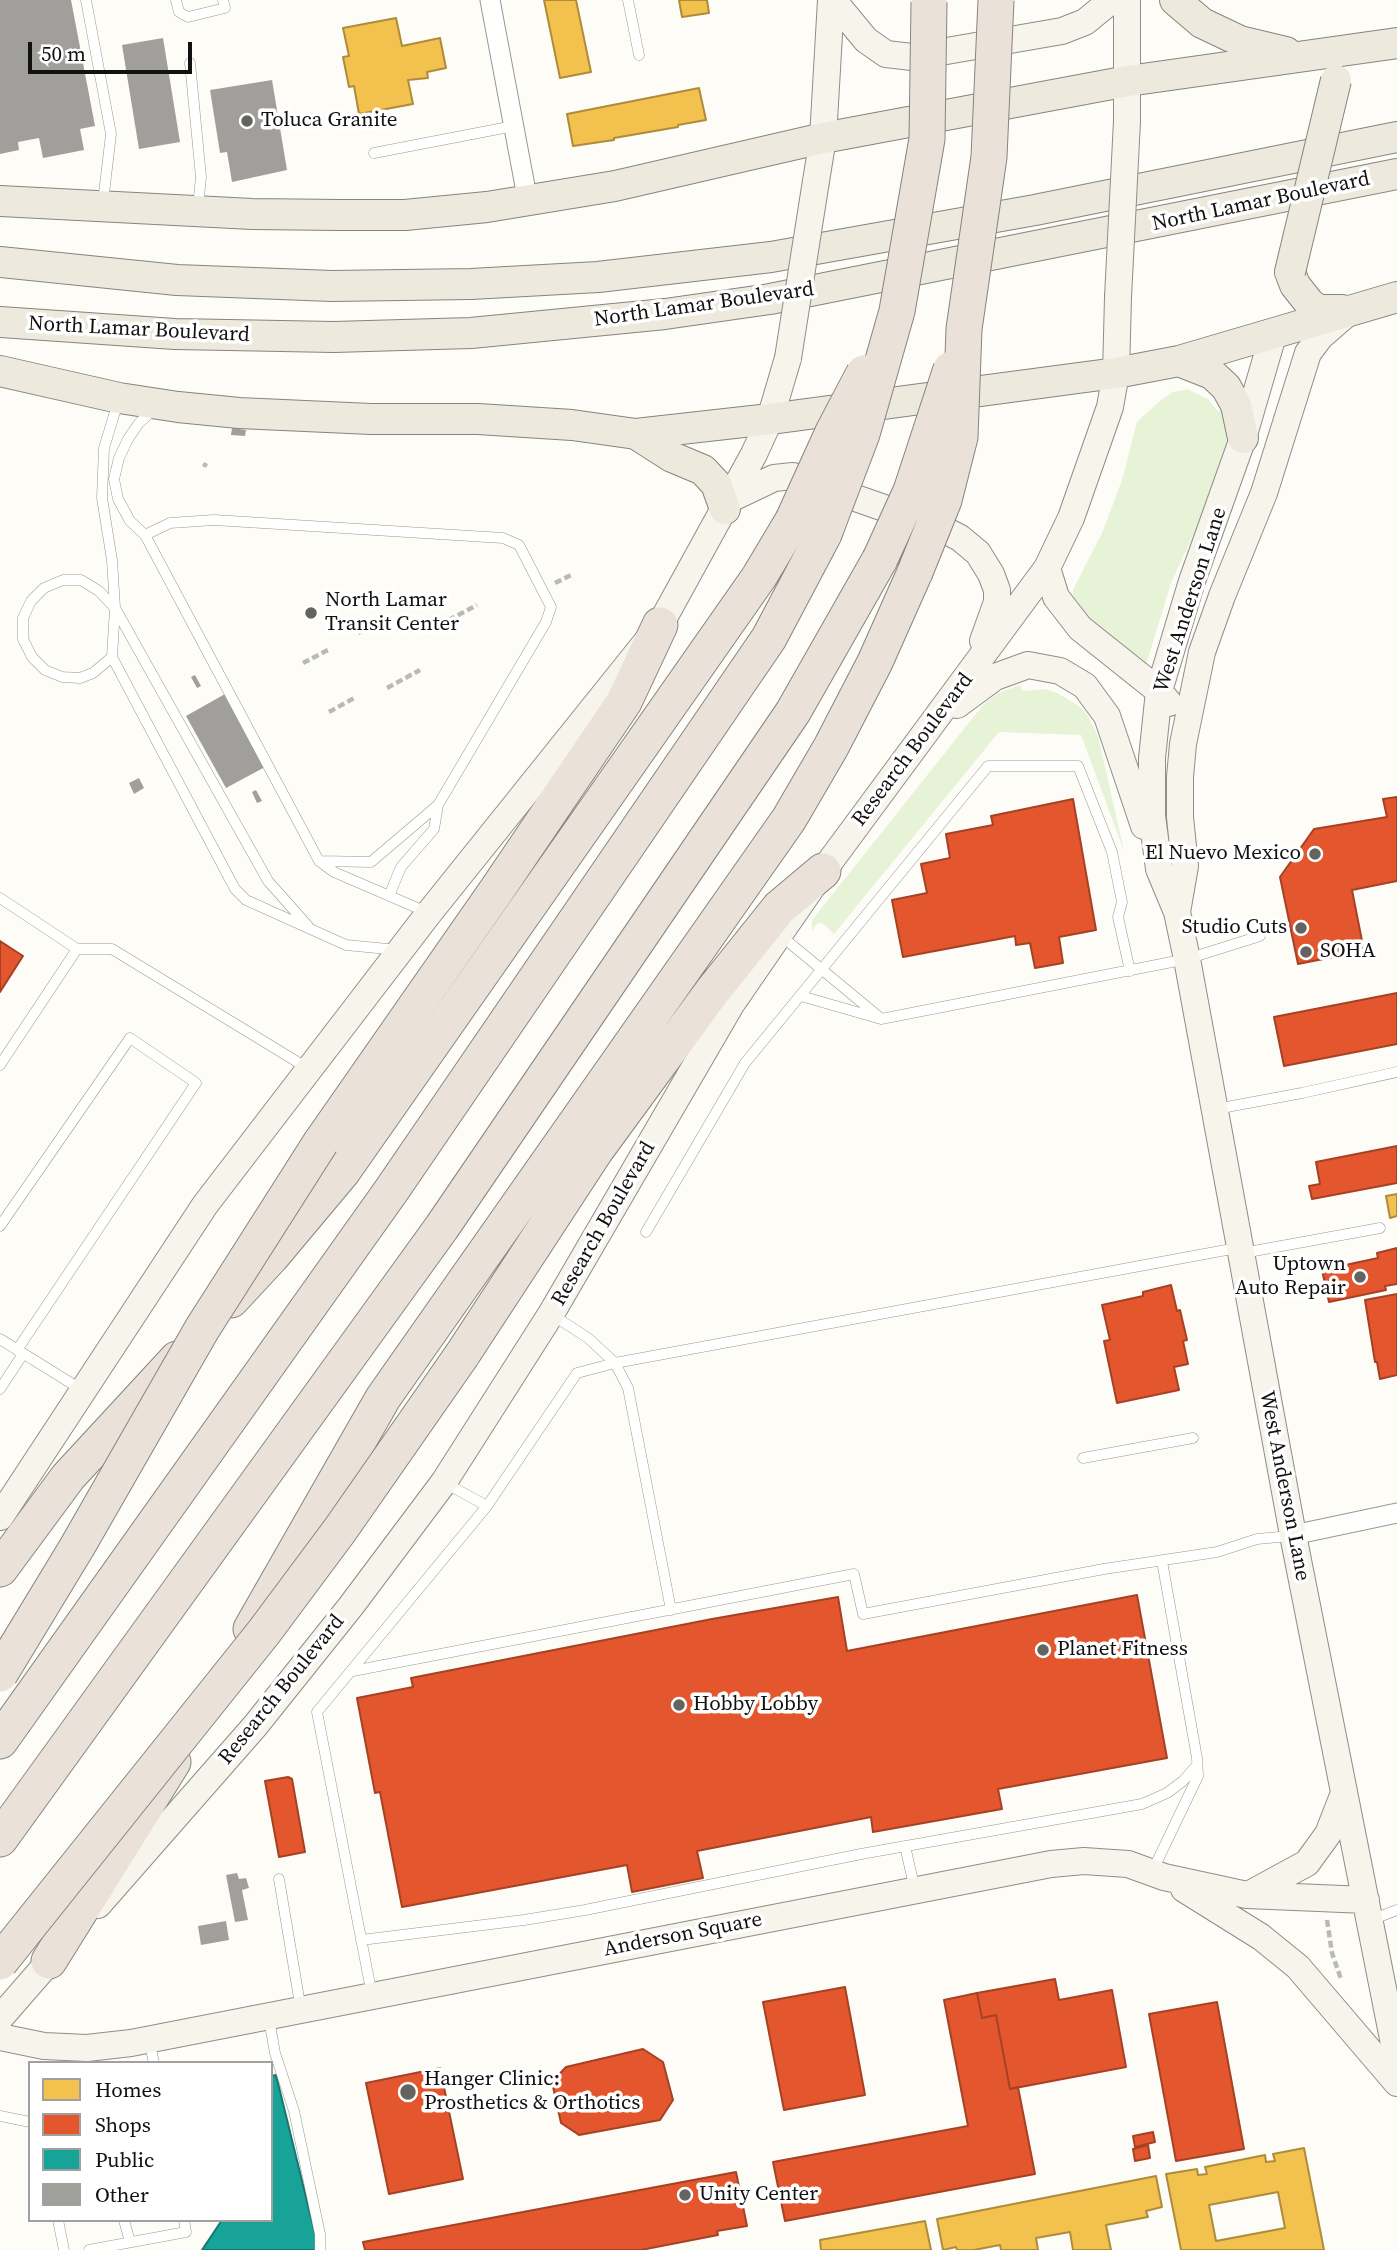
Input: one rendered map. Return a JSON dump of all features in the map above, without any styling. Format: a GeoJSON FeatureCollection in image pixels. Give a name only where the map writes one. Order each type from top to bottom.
{"type":"FeatureCollection","features":[{"type":"Feature","properties":{"kind":"highway"},"geometry":{"type":"LineString","coordinates":[[50,1961],[149,1804],[383,1398],[789,819],[831,747],[875,662],[944,500],[960,437],[964,329],[989,158],[996,0]]}},
{"type":"Feature","properties":{"kind":"highway"},"geometry":{"type":"LineString","coordinates":[[0,1741],[391,1191],[769,638],[809,527],[833,432],[897,312],[927,139],[929,1]]}},
{"type":"Feature","properties":{"kind":"highway"},"geometry":{"type":"LineString","coordinates":[[0,1839],[442,1227],[793,712],[880,559],[911,491],[964,329]]}},
{"type":"Feature","properties":{"kind":"highway"},"geometry":{"type":"LineString","coordinates":[[0,1569],[68,1478],[271,1257],[343,1171],[752,587],[809,527]]}},
{"type":"Feature","properties":{"kind":"highway"},"geometry":{"type":"LineString","coordinates":[[0,1674],[77,1547],[202,1329],[321,1142],[624,702],[660,625]]}},
{"type":"Feature","properties":{"kind":"highway"},"geometry":{"type":"LineString","coordinates":[[0,1962],[264,1632],[340,1530],[461,1355],[596,1150],[711,993],[779,908],[823,871]]}},
{"type":"Feature","properties":{"kind":"main road"},"geometry":{"type":"LineString","coordinates":[[832,0],[866,40],[886,54],[912,57],[1062,31],[1085,22],[1112,0]]}},
{"type":"Feature","properties":{"kind":"main road"},"geometry":{"type":"LineString","coordinates":[[0,1517],[205,1205],[429,913],[660,625],[728,504],[770,419],[789,358],[823,138],[832,0]]}},
{"type":"Feature","properties":{"kind":"main road"},"geometry":{"type":"LineString","coordinates":[[1116,373],[1127,121],[1127,0]]}},
{"type":"Feature","properties":{"kind":"main road"},"geometry":{"type":"LineString","coordinates":[[1175,0],[1202,23],[1240,41],[1303,56]]}},
{"type":"Feature","properties":{"kind":"main road"},"geometry":{"type":"LineString","coordinates":[[0,201],[198,211],[405,215],[528,202],[628,183],[823,138],[1128,81],[1397,43]]}},
{"type":"Feature","properties":{"kind":"main road"},"geometry":{"type":"LineString","coordinates":[[1274,332],[1336,80],[1354,48]]}},
{"type":"Feature","properties":{"kind":"main road","name":"North Lamar Boulevard"},"geometry":{"type":"LineString","coordinates":[[0,262],[177,280],[320,285],[471,284],[598,277],[784,255],[1035,210],[1397,137]]}},
{"type":"Feature","properties":{"kind":"main road","name":"North Lamar Boulevard"},"geometry":{"type":"LineString","coordinates":[[0,322],[175,334],[334,337],[471,332],[665,314],[796,294],[1397,174]]}},
{"type":"Feature","properties":{"kind":"main road"},"geometry":{"type":"LineString","coordinates":[[1290,272],[1301,295],[1319,310],[1351,310]]}},
{"type":"Feature","properties":{"kind":"main road"},"geometry":{"type":"LineString","coordinates":[[0,371],[119,398],[239,413],[371,419],[478,419],[572,425],[636,434],[1116,373],[1179,360],[1397,297]]}},
{"type":"Feature","properties":{"kind":"main road"},"geometry":{"type":"LineString","coordinates":[[1183,744],[1202,652],[1264,493],[1308,353],[1320,337],[1351,310]]}},
{"type":"Feature","properties":{"kind":"main road","name":"West Anderson Lane"},"geometry":{"type":"LineString","coordinates":[[1274,332],[1243,438],[1192,581],[1159,691],[1152,758],[1152,816],[1158,870],[1177,912],[1187,959],[1293,1535],[1368,1910],[1393,2014],[1397,2059]]}},
{"type":"Feature","properties":{"kind":"main road"},"geometry":{"type":"LineString","coordinates":[[1179,360],[1212,374],[1226,387],[1236,405],[1243,438]]}},
{"type":"Feature","properties":{"kind":"main road","name":"Research Boulevard"},"geometry":{"type":"LineString","coordinates":[[0,2018],[255,1726],[351,1606],[444,1482],[551,1314],[733,1003],[823,871],[1047,568],[1071,518],[1099,441],[1110,407],[1116,373]]}},
{"type":"Feature","properties":{"kind":"main road"},"geometry":{"type":"LineString","coordinates":[[636,434],[673,457],[703,470],[716,484],[728,504]]}},
{"type":"Feature","properties":{"kind":"main road"},"geometry":{"type":"LineString","coordinates":[[728,504],[774,478],[793,475],[942,528],[960,538],[978,553],[997,590],[997,602],[973,669]]}},
{"type":"Feature","properties":{"kind":"main road"},"geometry":{"type":"LineString","coordinates":[[1047,568],[1056,597],[1080,628],[1159,691],[1174,711],[1183,744]]}},
{"type":"Feature","properties":{"kind":"main road"},"geometry":{"type":"LineString","coordinates":[[933,723],[995,677],[1028,666],[1060,671],[1085,686],[1107,716],[1158,870]]}},
{"type":"Feature","properties":{"kind":"main road","name":"West Anderson Lane"},"geometry":{"type":"LineString","coordinates":[[1177,912],[1185,866],[1180,790],[1183,744]]}},
{"type":"Feature","properties":{"kind":"main road"},"geometry":{"type":"LineString","coordinates":[[1248,1895],[1307,1863],[1328,1834],[1345,1793]]}},
{"type":"Feature","properties":{"kind":"main road","name":"Anderson Square"},"geometry":{"type":"LineString","coordinates":[[0,2037],[44,2046],[151,2051],[268,2016],[1051,1864],[1084,1861],[1128,1864],[1158,1875],[1248,1895],[1368,1910]]}},
{"type":"Feature","properties":{"kind":"main road"},"geometry":{"type":"LineString","coordinates":[[1158,1875],[1261,1937],[1285,1955],[1311,1979],[1397,2083]]}},
{"type":"Feature","properties":{"kind":"street"},"geometry":{"type":"LineString","coordinates":[[490,0],[528,202]]}},
{"type":"Feature","properties":{"kind":"street"},"geometry":{"type":"LineString","coordinates":[[1293,1535],[1397,1513]]}},
{"type":"Feature","properties":{"kind":"lane"},"geometry":{"type":"LineString","coordinates":[[86,0],[111,134],[102,206]]}},
{"type":"Feature","properties":{"kind":"lane"},"geometry":{"type":"LineString","coordinates":[[176,0],[179,12],[188,17],[225,8],[223,0]]}},
{"type":"Feature","properties":{"kind":"lane"},"geometry":{"type":"LineString","coordinates":[[628,0],[639,55]]}},
{"type":"Feature","properties":{"kind":"lane"},"geometry":{"type":"LineString","coordinates":[[190,63],[201,177],[198,211]]}},
{"type":"Feature","properties":{"kind":"lane"},"geometry":{"type":"LineString","coordinates":[[374,153],[514,126]]}},
{"type":"Feature","properties":{"kind":"lane"},"geometry":{"type":"LineString","coordinates":[[119,398],[104,448],[102,498],[112,560],[115,608],[112,656],[235,889],[246,900],[281,918],[346,946],[400,951]]}},
{"type":"Feature","properties":{"kind":"lane"},"geometry":{"type":"LineString","coordinates":[[159,404],[139,423],[119,458],[114,479],[118,499],[130,521],[145,535],[319,861],[334,872],[429,913]]}},
{"type":"Feature","properties":{"kind":"lane"},"geometry":{"type":"LineString","coordinates":[[145,535],[170,523],[214,520],[503,538],[519,545],[551,607],[546,622],[438,805],[371,862],[319,861]]}},
{"type":"Feature","properties":{"kind":"lane"},"geometry":{"type":"LineString","coordinates":[[112,656],[93,673],[80,678],[62,677],[44,670],[32,657],[23,639],[23,618],[31,601],[44,588],[63,580],[81,580],[99,592],[115,608],[268,881],[311,929]]}},
{"type":"Feature","properties":{"kind":"lane"},"geometry":{"type":"LineString","coordinates":[[646,1232],[745,1063],[988,766],[1078,766],[1112,852],[1122,902],[1118,917],[1130,971]]}},
{"type":"Feature","properties":{"kind":"lane"},"geometry":{"type":"LineString","coordinates":[[389,896],[401,867],[434,829],[438,805]]}},
{"type":"Feature","properties":{"kind":"lane"},"geometry":{"type":"LineString","coordinates":[[0,898],[77,949],[113,949],[309,1069]]}},
{"type":"Feature","properties":{"kind":"lane"},"geometry":{"type":"LineString","coordinates":[[780,935],[881,1019]]}},
{"type":"Feature","properties":{"kind":"lane"},"geometry":{"type":"LineString","coordinates":[[800,996],[881,1019],[1187,959],[1260,936]]}},
{"type":"Feature","properties":{"kind":"lane"},"geometry":{"type":"LineString","coordinates":[[0,1065],[77,949]]}},
{"type":"Feature","properties":{"kind":"lane"},"geometry":{"type":"LineString","coordinates":[[0,1226],[130,1038],[196,1083],[20,1352],[0,1389]]}},
{"type":"Feature","properties":{"kind":"lane"},"geometry":{"type":"LineString","coordinates":[[1214,1109],[1397,1072]]}},
{"type":"Feature","properties":{"kind":"lane"},"geometry":{"type":"LineString","coordinates":[[372,1996],[317,1712],[487,1506],[577,1373],[615,1363],[1242,1250],[1380,1228]]}},
{"type":"Feature","properties":{"kind":"lane"},"geometry":{"type":"LineString","coordinates":[[551,1314],[588,1338],[615,1363],[628,1388],[671,1610]]}},
{"type":"Feature","properties":{"kind":"lane"},"geometry":{"type":"LineString","coordinates":[[0,1339],[82,1391]]}},
{"type":"Feature","properties":{"kind":"lane"},"geometry":{"type":"LineString","coordinates":[[1083,1458],[1193,1438]]}},
{"type":"Feature","properties":{"kind":"lane"},"geometry":{"type":"LineString","coordinates":[[444,1482],[487,1506]]}},
{"type":"Feature","properties":{"kind":"lane"},"geometry":{"type":"LineString","coordinates":[[352,1671],[854,1574],[863,1614],[1104,1569],[1217,1552],[1257,1539],[1293,1535]]}},
{"type":"Feature","properties":{"kind":"lane"},"geometry":{"type":"LineString","coordinates":[[1158,1875],[1198,1776],[1161,1561]]}},
{"type":"Feature","properties":{"kind":"lane"},"geometry":{"type":"LineString","coordinates":[[361,1940],[549,1916],[905,1846],[1142,1804],[1167,1793],[1183,1781],[1197,1765]]}},
{"type":"Feature","properties":{"kind":"lane"},"geometry":{"type":"LineString","coordinates":[[905,1846],[915,1890]]}},
{"type":"Feature","properties":{"kind":"lane"},"geometry":{"type":"LineString","coordinates":[[279,1879],[301,2010]]}},
{"type":"Feature","properties":{"kind":"lane"},"geometry":{"type":"LineString","coordinates":[[1368,1910],[1397,1910]]}},
{"type":"Feature","properties":{"kind":"lane"},"geometry":{"type":"LineString","coordinates":[[268,2016],[275,2053],[294,2111],[320,2234],[320,2250]]}},
{"type":"Feature","properties":{"kind":"lane"},"geometry":{"type":"LineString","coordinates":[[0,2116],[28,2122]]}},
{"type":"Feature","properties":{"kind":"lane"},"geometry":{"type":"LineString","coordinates":[[58,2222],[64,2250]]}},
{"type":"Feature","properties":{"kind":"lane"},"geometry":{"type":"LineString","coordinates":[[125,2222],[130,2242]]}},
{"type":"Feature","properties":{"kind":"lane"},"geometry":{"type":"LineString","coordinates":[[89,2250],[186,2232],[184,2222]]}},
{"type":"Feature","properties":{"kind":"path"},"geometry":{"type":"LineString","coordinates":[[430,630],[477,605]]}},
{"type":"Feature","properties":{"kind":"path"},"geometry":{"type":"LineString","coordinates":[[358,634],[390,616]]}},
{"type":"Feature","properties":{"kind":"path"},"geometry":{"type":"LineString","coordinates":[[303,663],[330,649]]}},
{"type":"Feature","properties":{"kind":"path"},"geometry":{"type":"LineString","coordinates":[[387,688],[420,670]]}},
{"type":"Feature","properties":{"kind":"path"},"geometry":{"type":"LineString","coordinates":[[329,712],[356,697]]}},
{"type":"Feature","properties":{"kind":"path"},"geometry":{"type":"LineString","coordinates":[[1319,1918],[1326,1918],[1332,1953],[1343,1987]]}},
{"type":"Feature","properties":{"kind":"green space"},"geometry":{"type":"Polygon","coordinates":[[[1188,389],[1209,400],[1218,411],[1224,408],[1228,418],[1228,445],[1204,512],[1171,583],[1146,665],[1089,625],[1093,621],[1078,608],[1073,590],[1103,531],[1122,480],[1137,422],[1173,392],[1188,389]]]}},
{"type":"Feature","properties":{"kind":"green space"},"geometry":{"type":"Polygon","coordinates":[[[1020,685],[1023,691],[1045,689],[1057,693],[1079,706],[1088,716],[1098,736],[1124,851],[1081,735],[999,732],[834,934],[822,923],[817,924],[812,931],[812,921],[816,915],[983,705],[998,693],[1020,685]]]}},
{"type":"Feature","properties":{"kind":"building: Homes"},"geometry":{"type":"Polygon","coordinates":[[[544,0],[576,0],[591,72],[560,78],[544,0]]]}},
{"type":"Feature","properties":{"kind":"building: Homes"},"geometry":{"type":"Polygon","coordinates":[[[679,0],[707,0],[709,13],[682,17],[679,0]]]}},
{"type":"Feature","properties":{"kind":"building: Homes"},"geometry":{"type":"Polygon","coordinates":[[[396,18],[402,46],[440,38],[446,68],[427,72],[428,78],[408,80],[413,104],[359,114],[354,86],[349,87],[343,57],[349,56],[343,28],[396,18]]]}},
{"type":"Feature","properties":{"kind":"building: Homes"},"geometry":{"type":"Polygon","coordinates":[[[699,88],[706,120],[573,146],[567,114],[699,88]]]}},
{"type":"Feature","properties":{"kind":"building: Homes"},"geometry":{"type":"Polygon","coordinates":[[[1397,1194],[1397,1216],[1390,1218],[1386,1196],[1397,1194]]]}},
{"type":"Feature","properties":{"kind":"building: Homes"},"geometry":{"type":"Polygon","coordinates":[[[1304,2148],[1324,2250],[1181,2250],[1166,2174],[1197,2169],[1198,2175],[1207,2174],[1205,2167],[1265,2155],[1266,2162],[1275,2161],[1273,2154],[1304,2148]],[[1278,2192],[1209,2205],[1216,2241],[1285,2228],[1278,2192]]]}},
{"type":"Feature","properties":{"kind":"building: Homes"},"geometry":{"type":"Polygon","coordinates":[[[1156,2176],[1162,2207],[1146,2211],[1148,2217],[1106,2225],[1111,2250],[1073,2250],[1070,2232],[1036,2238],[1038,2250],[1001,2250],[1000,2245],[974,2250],[957,2250],[956,2247],[943,2250],[937,2219],[1156,2176]]]}},
{"type":"Feature","properties":{"kind":"building: Homes"},"geometry":{"type":"Polygon","coordinates":[[[925,2221],[931,2250],[821,2250],[820,2240],[925,2221]]]}},
{"type":"Feature","properties":{"kind":"building: Shops"},"geometry":{"type":"Polygon","coordinates":[[[1397,797],[1397,881],[1352,890],[1364,951],[1298,964],[1280,877],[1314,829],[1387,817],[1383,799],[1397,797]]]}},
{"type":"Feature","properties":{"kind":"building: Shops"},"geometry":{"type":"Polygon","coordinates":[[[1073,799],[1096,930],[1059,937],[1063,963],[1035,968],[1030,943],[1016,945],[1015,936],[903,957],[892,900],[927,893],[921,864],[950,858],[946,834],[993,825],[991,816],[1073,799]]]}},
{"type":"Feature","properties":{"kind":"building: Shops"},"geometry":{"type":"Polygon","coordinates":[[[0,941],[23,956],[0,992],[0,941]]]}},
{"type":"Feature","properties":{"kind":"building: Shops"},"geometry":{"type":"Polygon","coordinates":[[[1397,993],[1397,1044],[1284,1066],[1274,1017],[1397,993]]]}},
{"type":"Feature","properties":{"kind":"building: Shops"},"geometry":{"type":"Polygon","coordinates":[[[1397,1146],[1397,1183],[1312,1199],[1309,1186],[1320,1184],[1316,1162],[1397,1146]]]}},
{"type":"Feature","properties":{"kind":"building: Shops","name":"Uptown Auto Repair"},"geometry":{"type":"Polygon","coordinates":[[[1397,1248],[1397,1284],[1385,1286],[1386,1290],[1329,1302],[1322,1270],[1378,1258],[1377,1253],[1397,1248]]]}},
{"type":"Feature","properties":{"kind":"building: Shops"},"geometry":{"type":"Polygon","coordinates":[[[1171,1285],[1187,1340],[1183,1341],[1188,1364],[1174,1367],[1179,1390],[1117,1403],[1104,1341],[1110,1340],[1102,1305],[1143,1296],[1143,1292],[1171,1285]]]}},
{"type":"Feature","properties":{"kind":"building: Shops"},"geometry":{"type":"Polygon","coordinates":[[[1397,1294],[1397,1375],[1380,1379],[1365,1300],[1397,1294]]]}},
{"type":"Feature","properties":{"kind":"building: Shops"},"geometry":{"type":"Polygon","coordinates":[[[1137,1595],[1167,1758],[998,1789],[1002,1809],[873,1832],[871,1817],[697,1851],[703,1878],[632,1892],[627,1865],[402,1907],[380,1792],[375,1793],[357,1698],[413,1687],[411,1678],[838,1597],[847,1651],[1137,1595]]]}},
{"type":"Feature","properties":{"kind":"building: Shops"},"geometry":{"type":"Polygon","coordinates":[[[288,1777],[292,1779],[305,1852],[279,1857],[265,1781],[288,1777]]]}},
{"type":"Feature","properties":{"kind":"building: Shops"},"geometry":{"type":"Polygon","coordinates":[[[1055,1979],[1059,2000],[1112,1990],[1126,2067],[1010,2089],[996,2015],[982,2018],[977,1993],[1055,1979]]]}},
{"type":"Feature","properties":{"kind":"building: Shops"},"geometry":{"type":"Polygon","coordinates":[[[845,1987],[865,2095],[784,2110],[763,2002],[845,1987]]]}},
{"type":"Feature","properties":{"kind":"building: Shops"},"geometry":{"type":"Polygon","coordinates":[[[977,1993],[982,2018],[996,2015],[1010,2089],[1018,2087],[1035,2174],[785,2221],[773,2162],[968,2126],[944,2000],[977,1993]]]}},
{"type":"Feature","properties":{"kind":"building: Shops"},"geometry":{"type":"Polygon","coordinates":[[[1217,2002],[1244,2149],[1176,2161],[1149,2014],[1217,2002]]]}},
{"type":"Feature","properties":{"kind":"building: Shops"},"geometry":{"type":"Polygon","coordinates":[[[643,2049],[663,2062],[673,2100],[660,2120],[579,2135],[561,2123],[552,2082],[566,2067],[643,2049]]]}},
{"type":"Feature","properties":{"kind":"building: Shops"},"geometry":{"type":"Polygon","coordinates":[[[440,2068],[463,2179],[389,2194],[366,2083],[440,2068]]]}},
{"type":"Feature","properties":{"kind":"building: Shops"},"geometry":{"type":"Polygon","coordinates":[[[1153,2132],[1155,2142],[1135,2147],[1133,2136],[1153,2132]]]}},
{"type":"Feature","properties":{"kind":"building: Shops"},"geometry":{"type":"Polygon","coordinates":[[[1148,2145],[1150,2158],[1135,2161],[1133,2149],[1148,2145]]]}},
{"type":"Feature","properties":{"kind":"building: Shops"},"geometry":{"type":"Polygon","coordinates":[[[736,2172],[747,2226],[717,2231],[718,2235],[641,2250],[365,2250],[363,2242],[736,2172]]]}},
{"type":"Feature","properties":{"kind":"building: Public"},"geometry":{"type":"Polygon","coordinates":[[[276,2075],[318,2246],[314,2250],[202,2250],[221,2222],[273,2222],[273,2076],[276,2075]]]}},
{"type":"Feature","properties":{"kind":"building: Other"},"geometry":{"type":"Polygon","coordinates":[[[0,0],[71,0],[95,126],[80,129],[84,150],[43,158],[39,138],[18,142],[19,150],[0,154],[0,0]]]}},
{"type":"Feature","properties":{"kind":"building: Other"},"geometry":{"type":"Polygon","coordinates":[[[163,38],[180,142],[139,149],[122,45],[163,38]]]}},
{"type":"Feature","properties":{"kind":"building: Other","name":"Toluca Granite"},"geometry":{"type":"Polygon","coordinates":[[[272,80],[287,170],[232,182],[227,152],[220,153],[210,90],[272,80]]]}},
{"type":"Feature","properties":{"kind":"building: Other"},"geometry":{"type":"Polygon","coordinates":[[[232,428],[246,430],[245,436],[231,435],[232,428]]]}},
{"type":"Feature","properties":{"kind":"building: Other"},"geometry":{"type":"Polygon","coordinates":[[[195,675],[201,686],[197,688],[191,677],[195,675]]]}},
{"type":"Feature","properties":{"kind":"building: Other"},"geometry":{"type":"Polygon","coordinates":[[[225,694],[265,767],[226,788],[186,716],[225,694]]]}},
{"type":"Feature","properties":{"kind":"building: Other"},"geometry":{"type":"Polygon","coordinates":[[[139,778],[144,788],[134,794],[129,783],[139,778]]]}},
{"type":"Feature","properties":{"kind":"building: Other"},"geometry":{"type":"Polygon","coordinates":[[[256,790],[262,801],[257,803],[252,792],[256,790]]]}},
{"type":"Feature","properties":{"kind":"building: Other"},"geometry":{"type":"Polygon","coordinates":[[[237,1873],[239,1879],[246,1878],[249,1888],[242,1890],[248,1920],[235,1922],[226,1875],[237,1873]]]}},
{"type":"Feature","properties":{"kind":"building: Other"},"geometry":{"type":"Polygon","coordinates":[[[226,1921],[229,1940],[201,1945],[198,1926],[226,1921]]]}},
{"type":"Feature","properties":{"kind":"place","name":"Toluca Granite"},"geometry":{"type":"Point","coordinates":[247,121]}},
{"type":"Feature","properties":{"kind":"place","name":"North Lamar Transit Center"},"geometry":{"type":"Point","coordinates":[311,613]}},
{"type":"Feature","properties":{"kind":"place","name":"El Nuevo Mexico"},"geometry":{"type":"Point","coordinates":[1315,854]}},
{"type":"Feature","properties":{"kind":"place","name":"Studio Cuts"},"geometry":{"type":"Point","coordinates":[1301,928]}},
{"type":"Feature","properties":{"kind":"place","name":"SOHA"},"geometry":{"type":"Point","coordinates":[1306,952]}},
{"type":"Feature","properties":{"kind":"place","name":"Uptown Auto Repair"},"geometry":{"type":"Point","coordinates":[1360,1277]}},
{"type":"Feature","properties":{"kind":"place","name":"Planet Fitness"},"geometry":{"type":"Point","coordinates":[1043,1650]}},
{"type":"Feature","properties":{"kind":"place","name":"Hobby Lobby"},"geometry":{"type":"Point","coordinates":[679,1705]}},
{"type":"Feature","properties":{"kind":"place","name":"Hanger Clinic: Prosthetics & Orthotics"},"geometry":{"type":"Point","coordinates":[408,2092]}},
{"type":"Feature","properties":{"kind":"place","name":"Unity Center"},"geometry":{"type":"Point","coordinates":[685,2195]}}]}
